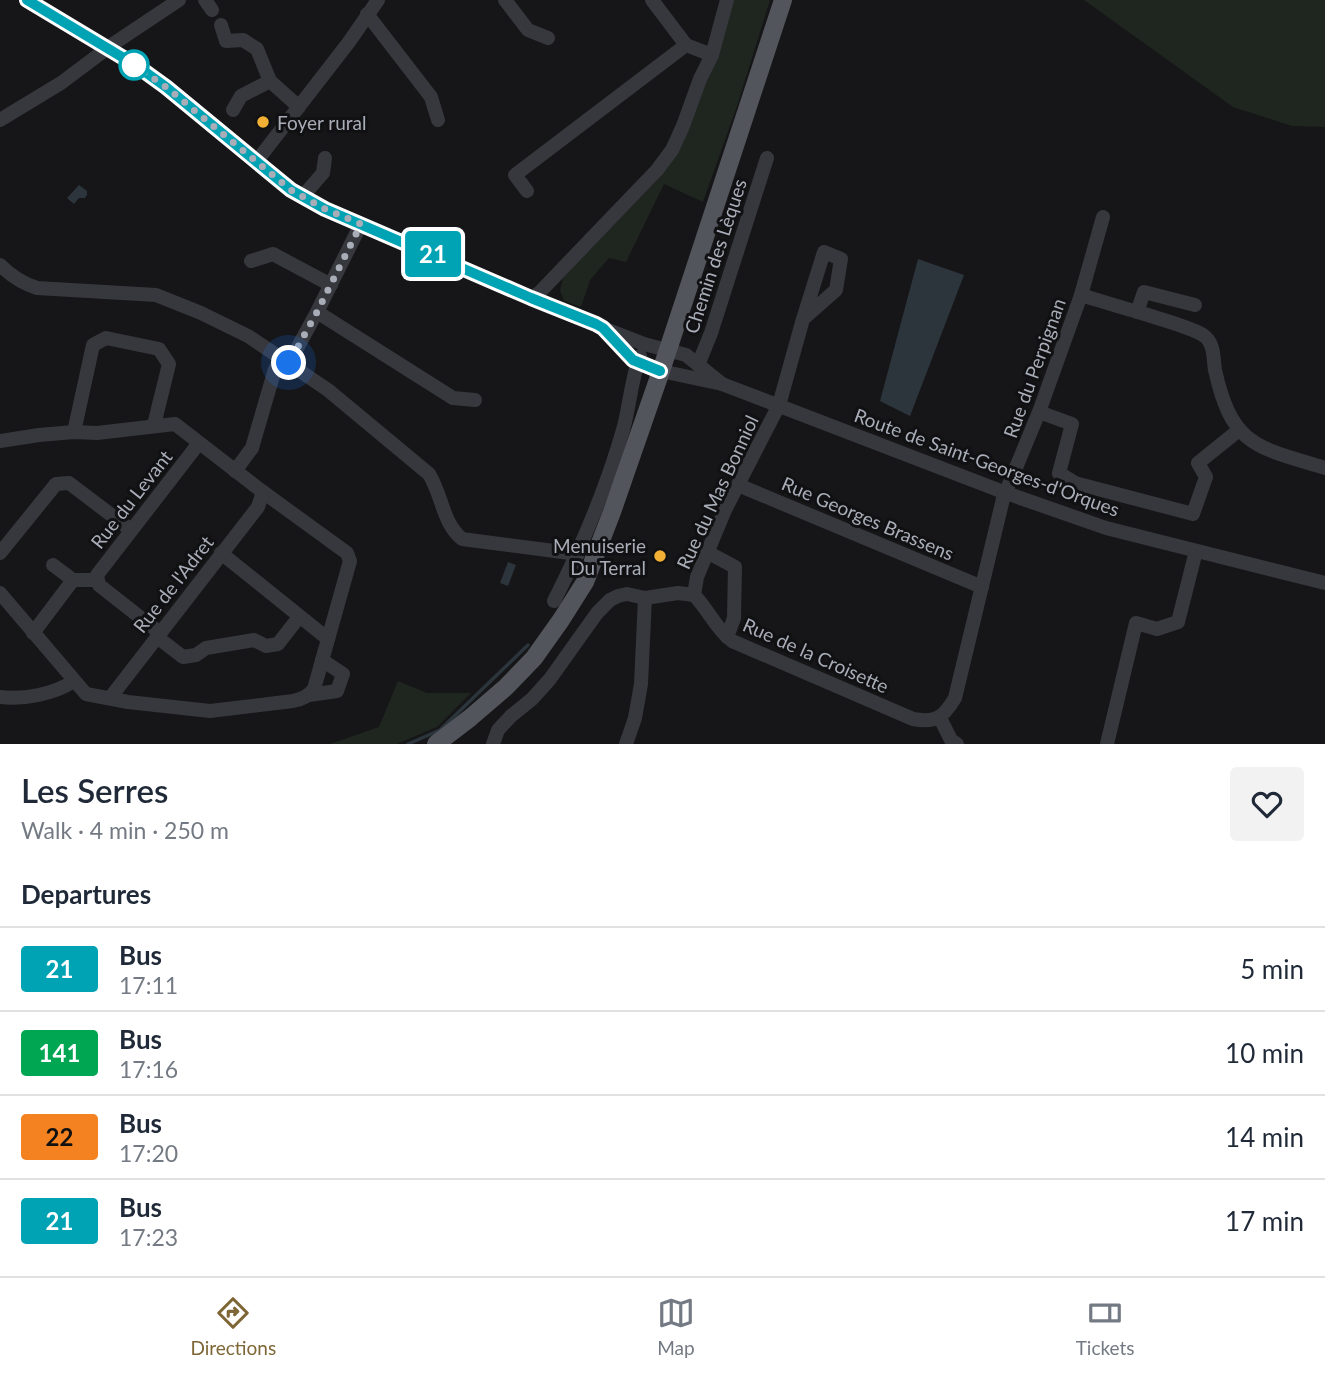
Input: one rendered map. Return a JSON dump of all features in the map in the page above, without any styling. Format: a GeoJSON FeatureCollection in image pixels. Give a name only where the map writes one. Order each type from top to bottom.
{"type":"FeatureCollection","features":[{"type":"Feature","properties":{"kind":"main road"},"geometry":{"type":"LineString","coordinates":[[436,744],[497,695],[534,658],[584,582],[612,512],[783,0]]}},
{"type":"Feature","properties":{"kind":"street","name":"Route de Saint-Georges-d'Orques"},"geometry":{"type":"LineString","coordinates":[[27,0],[166,87],[302,197],[603,328],[644,344],[687,355],[722,384]]}},
{"type":"Feature","properties":{"kind":"street"},"geometry":{"type":"LineString","coordinates":[[2,114],[61,83],[179,0]]}},
{"type":"Feature","properties":{"kind":"street"},"geometry":{"type":"LineString","coordinates":[[256,162],[349,42],[378,0]]}},
{"type":"Feature","properties":{"kind":"street"},"geometry":{"type":"LineString","coordinates":[[505,0],[528,30],[548,38]]}},
{"type":"Feature","properties":{"kind":"street"},"geometry":{"type":"LineString","coordinates":[[652,0],[686,45],[712,55]]}},
{"type":"Feature","properties":{"kind":"street"},"geometry":{"type":"LineString","coordinates":[[531,298],[539,293],[666,159],[712,55],[727,0]]}},
{"type":"Feature","properties":{"kind":"street"},"geometry":{"type":"LineString","coordinates":[[368,15],[431,97],[438,120]]}},
{"type":"Feature","properties":{"kind":"street"},"geometry":{"type":"LineString","coordinates":[[222,25],[226,41],[243,40],[257,48],[270,81],[299,107]]}},
{"type":"Feature","properties":{"kind":"street"},"geometry":{"type":"LineString","coordinates":[[527,191],[515,175],[686,45]]}},
{"type":"Feature","properties":{"kind":"street"},"geometry":{"type":"LineString","coordinates":[[233,110],[241,96],[270,81]]}},
{"type":"Feature","properties":{"kind":"street"},"geometry":{"type":"LineString","coordinates":[[302,197],[323,173],[325,158]]}},
{"type":"Feature","properties":{"kind":"street","name":"Chemin des Lèques"},"geometry":{"type":"LineString","coordinates":[[698,365],[768,158]]}},
{"type":"Feature","properties":{"kind":"street","name":"Rue du Perpignan"},"geometry":{"type":"LineString","coordinates":[[940,718],[955,698],[1006,493],[1039,412],[1081,295],[1104,217]]}},
{"type":"Feature","properties":{"kind":"street"},"geometry":{"type":"LineString","coordinates":[[235,471],[252,448],[275,369],[286,361],[317,312],[361,224]]}},
{"type":"Feature","properties":{"kind":"street"},"geometry":{"type":"LineString","coordinates":[[251,261],[273,254],[331,285]]}},
{"type":"Feature","properties":{"kind":"street"},"geometry":{"type":"LineString","coordinates":[[0,265],[23,284],[37,288],[156,295],[248,336],[328,390],[429,474],[436,485],[453,531],[462,539],[578,554]]}},
{"type":"Feature","properties":{"kind":"street"},"geometry":{"type":"LineString","coordinates":[[1137,312],[1144,292],[1195,305]]}},
{"type":"Feature","properties":{"kind":"street","name":"Rue du Perpignan"},"geometry":{"type":"LineString","coordinates":[[1081,295],[1181,326],[1204,336],[1211,345],[1215,370],[1234,425],[1265,450],[1325,468]]}},
{"type":"Feature","properties":{"kind":"street"},"geometry":{"type":"LineString","coordinates":[[317,312],[453,398],[475,400]]}},
{"type":"Feature","properties":{"kind":"street","name":"Rue du Mas Bonniol"},"geometry":{"type":"LineString","coordinates":[[694,595],[697,577],[725,510],[779,405],[803,319]]}},
{"type":"Feature","properties":{"kind":"street"},"geometry":{"type":"LineString","coordinates":[[603,328],[637,363]]}},
{"type":"Feature","properties":{"kind":"street"},"geometry":{"type":"LineString","coordinates":[[74,432],[93,345],[106,338],[159,349],[169,364],[154,425]]}},
{"type":"Feature","properties":{"kind":"street"},"geometry":{"type":"LineString","coordinates":[[554,601],[578,554],[601,494],[623,429],[633,374],[644,344]]}},
{"type":"Feature","properties":{"kind":"street","name":"Route de Saint-Georges-d'Orques"},"geometry":{"type":"LineString","coordinates":[[637,363],[660,371],[722,384],[1006,493],[1106,528],[1325,583]]}},
{"type":"Feature","properties":{"kind":"street"},"geometry":{"type":"LineString","coordinates":[[1039,412],[1072,424],[1059,473],[1075,483],[1193,514],[1206,477],[1198,463],[1239,430]]}},
{"type":"Feature","properties":{"kind":"street"},"geometry":{"type":"LineString","coordinates":[[0,440],[175,424],[346,553],[350,561],[314,689],[309,695],[302,700],[210,711],[128,702],[86,694],[0,593]]}},
{"type":"Feature","properties":{"kind":"street","name":"Rue du Levant"},"geometry":{"type":"LineString","coordinates":[[199,443],[97,575],[99,586],[183,657],[196,655],[206,648],[254,640],[266,646],[278,644],[299,617]]}},
{"type":"Feature","properties":{"kind":"street"},"geometry":{"type":"LineString","coordinates":[[0,553],[56,484],[69,483],[131,530]]}},
{"type":"Feature","properties":{"kind":"street","name":"Rue Georges Brassens"},"geometry":{"type":"LineString","coordinates":[[738,485],[982,587]]}},
{"type":"Feature","properties":{"kind":"street","name":"Rue de l'Adret"},"geometry":{"type":"LineString","coordinates":[[110,698],[258,507],[263,492]]}},
{"type":"Feature","properties":{"kind":"street"},"geometry":{"type":"LineString","coordinates":[[1107,744],[1136,623],[1157,629],[1178,622],[1196,551]]}},
{"type":"Feature","properties":{"kind":"street"},"geometry":{"type":"LineString","coordinates":[[707,552],[734,567],[734,618],[727,637]]}},
{"type":"Feature","properties":{"kind":"street"},"geometry":{"type":"LineString","coordinates":[[221,553],[328,639]]}},
{"type":"Feature","properties":{"kind":"street"},"geometry":{"type":"LineString","coordinates":[[53,565],[73,580],[97,580]]}},
{"type":"Feature","properties":{"kind":"street"},"geometry":{"type":"LineString","coordinates":[[33,633],[73,580]]}},
{"type":"Feature","properties":{"kind":"street"},"geometry":{"type":"LineString","coordinates":[[493,744],[498,730],[550,680],[603,606],[618,596],[627,594],[645,598],[678,593],[694,595]]}},
{"type":"Feature","properties":{"kind":"street","name":"Rue de la Croisette"},"geometry":{"type":"LineString","coordinates":[[694,595],[732,641],[913,719],[927,722],[940,718]]}},
{"type":"Feature","properties":{"kind":"street"},"geometry":{"type":"LineString","coordinates":[[626,744],[635,718],[641,684],[645,598]]}},
{"type":"Feature","properties":{"kind":"street"},"geometry":{"type":"LineString","coordinates":[[309,695],[337,691],[343,674],[322,660]]}},
{"type":"Feature","properties":{"kind":"street"},"geometry":{"type":"LineString","coordinates":[[0,697],[16,699],[50,691],[74,681]]}},
{"type":"Feature","properties":{"kind":"street"},"geometry":{"type":"LineString","coordinates":[[940,718],[951,740],[957,744]]}},
{"type":"Feature","properties":{"kind":"shaded area"},"geometry":{"type":"Polygon","coordinates":[[[733,0],[770,0],[703,202],[664,184],[626,262],[609,258],[590,280],[581,307],[564,301],[560,290],[563,278],[657,180],[733,0]]]}},
{"type":"Feature","properties":{"kind":"shaded area"},"geometry":{"type":"Polygon","coordinates":[[[1084,0],[1325,0],[1325,127],[1292,126],[1233,107],[1084,0]]]}},
{"type":"Feature","properties":{"kind":"shaded area"},"geometry":{"type":"Polygon","coordinates":[[[79,185],[87,191],[87,195],[74,204],[67,198],[79,185]]]}},
{"type":"Feature","properties":{"kind":"shaded area"},"geometry":{"type":"Polygon","coordinates":[[[918,259],[964,275],[910,416],[880,401],[918,259]]]}},
{"type":"Feature","properties":{"kind":"shaded area"},"geometry":{"type":"Polygon","coordinates":[[[508,562],[516,565],[508,586],[500,583],[508,562]]]}},
{"type":"Feature","properties":{"kind":"shaded area"},"geometry":{"type":"Polygon","coordinates":[[[398,681],[427,693],[471,693],[437,727],[397,744],[330,744],[379,727],[398,681]]]}},
{"type":"Feature","properties":{"kind":"waterway"},"geometry":{"type":"LineString","coordinates":[[408,744],[440,730],[528,645]]}},
{"type":"Feature","properties":{"kind":"bus line","name":"21"},"geometry":{"type":"LineString","coordinates":[[27,0],[137,66],[302,197],[596,324],[637,363],[660,371]]}},
{"type":"Feature","properties":{"kind":"place","name":"Foyer rural"},"geometry":{"type":"Point","coordinates":[263,122]}},
{"type":"Feature","properties":{"kind":"place","name":"Menuiserie Du Terral"},"geometry":{"type":"Point","coordinates":[660,556]}},
{"type":"Feature","properties":{"kind":"route"},"geometry":{"type":"LineString","coordinates":[[134,65],[166,87],[291,190],[325,209],[361,224],[289,363]]}}]}
